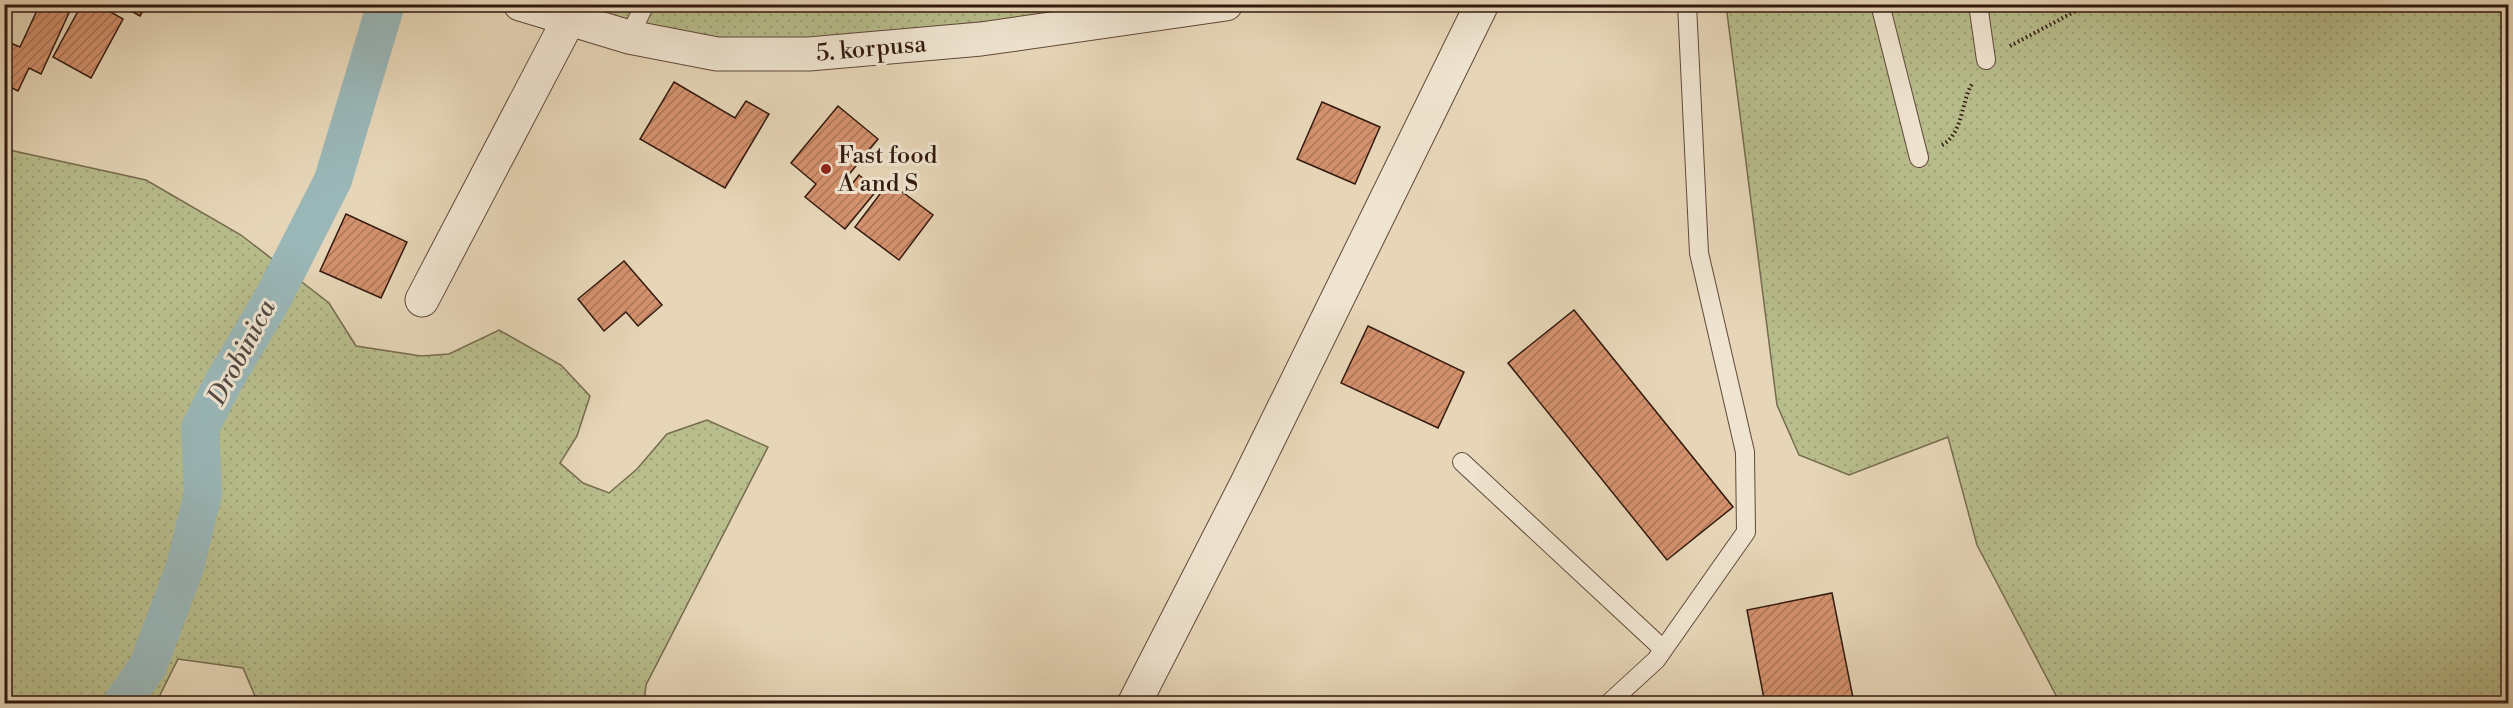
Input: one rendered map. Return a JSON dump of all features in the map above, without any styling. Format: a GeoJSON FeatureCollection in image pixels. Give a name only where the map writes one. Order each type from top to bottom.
{"type":"FeatureCollection","features":[{"type":"Feature","properties":{"kind":"street","name":"5. korpusa"},"geometry":{"type":"LineString","coordinates":[[520,4],[568,21],[629,38],[717,54],[809,54],[1003,36],[1226,4]]}},
{"type":"Feature","properties":{"kind":"street"},"geometry":{"type":"LineString","coordinates":[[1134,704],[1247,483],[1482,4]]}},
{"type":"Feature","properties":{"kind":"street"},"geometry":{"type":"LineString","coordinates":[[422,300],[568,21]]}},
{"type":"Feature","properties":{"kind":"lane"},"geometry":{"type":"LineString","coordinates":[[629,38],[645,4]]}},
{"type":"Feature","properties":{"kind":"lane"},"geometry":{"type":"LineString","coordinates":[[1608,704],[1656,660],[1746,532],[1745,452],[1699,254],[1687,4]]}},
{"type":"Feature","properties":{"kind":"lane"},"geometry":{"type":"LineString","coordinates":[[1880,4],[1919,158]]}},
{"type":"Feature","properties":{"kind":"lane"},"geometry":{"type":"LineString","coordinates":[[1978,4],[1986,60]]}},
{"type":"Feature","properties":{"kind":"lane"},"geometry":{"type":"LineString","coordinates":[[1462,462],[1664,649]]}},
{"type":"Feature","properties":{"kind":"green space"},"geometry":{"type":"Polygon","coordinates":[[[520,5],[1226,5],[809,54],[520,5]]]}},
{"type":"Feature","properties":{"kind":"green space"},"geometry":{"type":"Polygon","coordinates":[[[1726,5],[2508,5],[2508,703],[2060,703],[1977,545],[1948,437],[1849,475],[1799,455],[1777,405],[1726,5]]]}},
{"type":"Feature","properties":{"kind":"green space"},"geometry":{"type":"Polygon","coordinates":[[[5,149],[146,180],[241,235],[329,303],[356,346],[421,356],[449,354],[499,330],[561,365],[590,396],[577,436],[560,463],[583,483],[609,493],[637,469],[667,434],[707,420],[768,447],[646,685],[644,703],[258,703],[243,668],[178,659],[156,703],[5,703],[5,149]]]}},
{"type":"Feature","properties":{"kind":"building"},"geometry":{"type":"Polygon","coordinates":[[[40,4],[73,4],[41,74],[29,68],[18,91],[4,84],[4,48],[8,42],[20,47],[40,4]]]}},
{"type":"Feature","properties":{"kind":"building"},"geometry":{"type":"Polygon","coordinates":[[[82,4],[97,4],[123,19],[91,78],[53,57],[82,4]]]}},
{"type":"Feature","properties":{"kind":"building"},"geometry":{"type":"Polygon","coordinates":[[[118,4],[147,4],[140,16],[118,4]]]}},
{"type":"Feature","properties":{"kind":"building"},"geometry":{"type":"Polygon","coordinates":[[[674,82],[735,118],[746,101],[769,114],[725,188],[640,139],[674,82]]]}},
{"type":"Feature","properties":{"kind":"building"},"geometry":{"type":"Polygon","coordinates":[[[1322,102],[1380,127],[1355,184],[1297,159],[1322,102]]]}},
{"type":"Feature","properties":{"kind":"building","name":"Fast food A and S"},"geometry":{"type":"Polygon","coordinates":[[[838,106],[878,139],[846,178],[852,184],[859,175],[877,190],[845,229],[805,197],[816,184],[791,163],[838,106]]]}},
{"type":"Feature","properties":{"kind":"building"},"geometry":{"type":"Polygon","coordinates":[[[889,182],[933,215],[899,260],[855,227],[889,182]]]}},
{"type":"Feature","properties":{"kind":"building"},"geometry":{"type":"Polygon","coordinates":[[[346,214],[407,242],[381,298],[320,271],[346,214]]]}},
{"type":"Feature","properties":{"kind":"building"},"geometry":{"type":"Polygon","coordinates":[[[624,261],[662,305],[638,326],[626,312],[604,331],[578,299],[624,261]]]}},
{"type":"Feature","properties":{"kind":"building"},"geometry":{"type":"Polygon","coordinates":[[[1574,310],[1733,507],[1667,560],[1508,363],[1574,310]]]}},
{"type":"Feature","properties":{"kind":"building"},"geometry":{"type":"Polygon","coordinates":[[[1368,326],[1464,372],[1438,428],[1341,383],[1368,326]]]}},
{"type":"Feature","properties":{"kind":"building"},"geometry":{"type":"Polygon","coordinates":[[[1832,593],[1853,698],[1823,704],[1765,704],[1747,610],[1832,593]]]}},
{"type":"Feature","properties":{"kind":"waterway","name":"Drobinica"},"geometry":{"type":"LineString","coordinates":[[121,704],[148,666],[185,567],[203,493],[200,428],[223,383],[273,298],[333,180],[386,4]]}},
{"type":"Feature","properties":{"kind":"place","name":"Fast food A and S"},"geometry":{"type":"Point","coordinates":[826,169]}}]}
